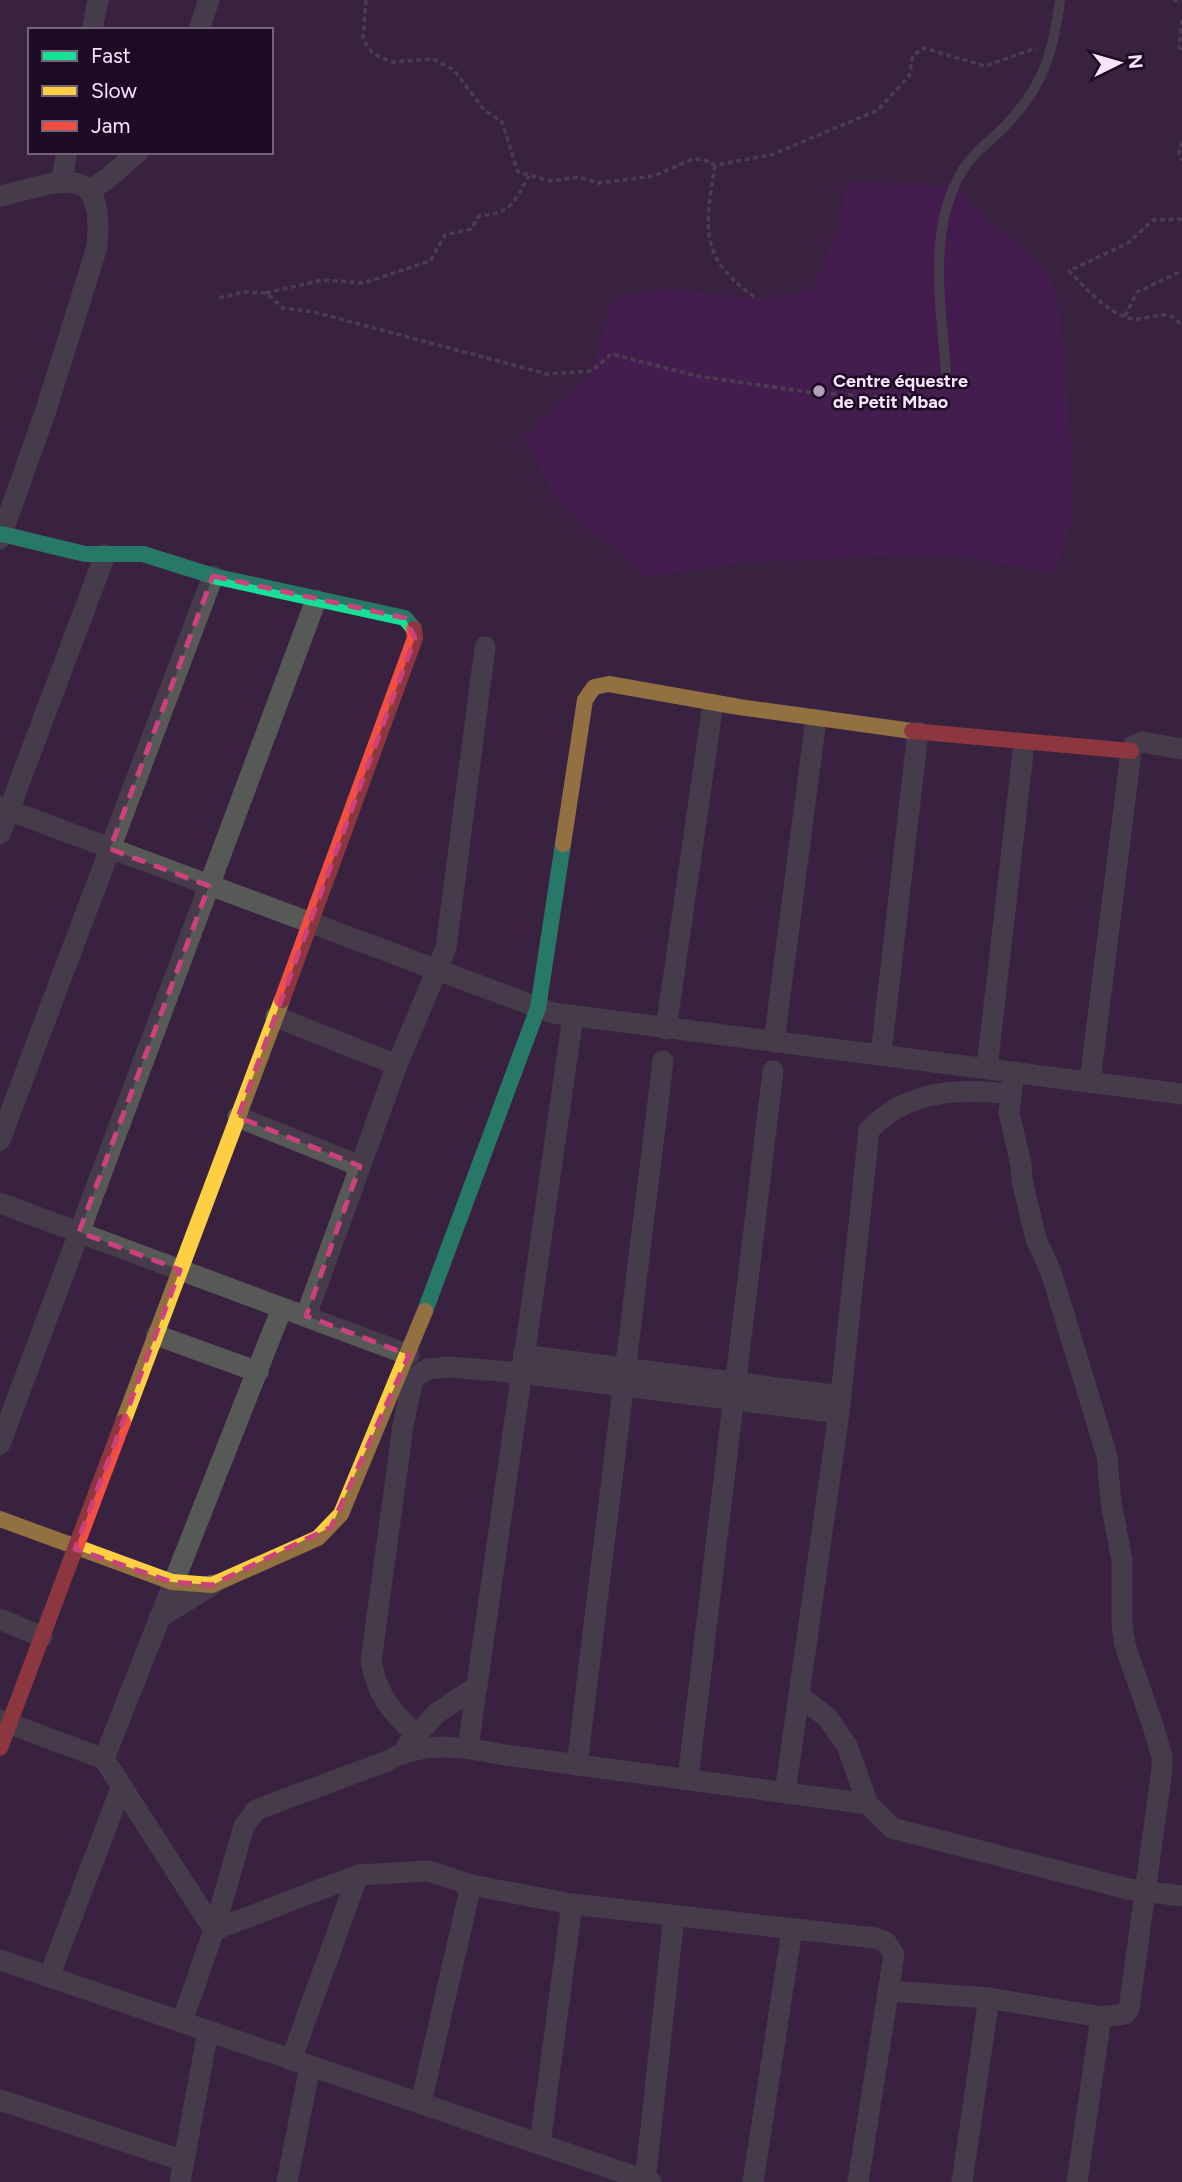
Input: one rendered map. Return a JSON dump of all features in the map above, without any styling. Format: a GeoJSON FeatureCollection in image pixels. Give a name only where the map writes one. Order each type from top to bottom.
{"type":"FeatureCollection","features":[{"type":"Feature","properties":{"kind":"street"},"geometry":{"type":"LineString","coordinates":[[92,28],[98,0]]}},
{"type":"Feature","properties":{"kind":"street"},"geometry":{"type":"LineString","coordinates":[[200,28],[209,0]]}},
{"type":"Feature","properties":{"kind":"street"},"geometry":{"type":"LineString","coordinates":[[61,182],[68,154]]}},
{"type":"Feature","properties":{"kind":"street"},"geometry":{"type":"LineString","coordinates":[[91,189],[107,180],[136,154]]}},
{"type":"Feature","properties":{"kind":"street"},"geometry":{"type":"LineString","coordinates":[[0,196],[61,182],[78,182],[91,189],[96,201],[99,223],[97,247],[45,413],[1,537],[59,550],[105,555],[128,552],[143,554],[213,576],[405,618],[413,625],[415,638],[312,923],[42,1637],[5,1722],[0,1748]]}},
{"type":"Feature","properties":{"kind":"street"},"geometry":{"type":"LineString","coordinates":[[0,834],[4,809],[105,555]]}},
{"type":"Feature","properties":{"kind":"street"},"geometry":{"type":"LineString","coordinates":[[0,1140],[213,576]]}},
{"type":"Feature","properties":{"kind":"street"},"geometry":{"type":"LineString","coordinates":[[0,1444],[316,600]]}},
{"type":"Feature","properties":{"kind":"street"},"geometry":{"type":"LineString","coordinates":[[306,1316],[397,1065],[437,969],[452,924],[485,647]]}},
{"type":"Feature","properties":{"kind":"street"},"geometry":{"type":"LineString","coordinates":[[159,1618],[212,1585],[318,1538],[341,1514],[409,1355],[538,1008],[585,700],[594,687],[608,684],[713,704],[918,733],[1131,751]]}},
{"type":"Feature","properties":{"kind":"street"},"geometry":{"type":"LineString","coordinates":[[666,1029],[713,704]]}},
{"type":"Feature","properties":{"kind":"street"},"geometry":{"type":"LineString","coordinates":[[774,1042],[816,719]]}},
{"type":"Feature","properties":{"kind":"street"},"geometry":{"type":"LineString","coordinates":[[881,1054],[918,733]]}},
{"type":"Feature","properties":{"kind":"street"},"geometry":{"type":"LineString","coordinates":[[1090,1082],[1131,751],[1134,745],[1142,742],[1182,749]]}},
{"type":"Feature","properties":{"kind":"street"},"geometry":{"type":"LineString","coordinates":[[986,1068],[1024,744]]}},
{"type":"Feature","properties":{"kind":"street"},"geometry":{"type":"LineString","coordinates":[[4,809],[538,1008],[573,1016],[666,1029],[1182,1094]]}},
{"type":"Feature","properties":{"kind":"street"},"geometry":{"type":"LineString","coordinates":[[468,1747],[573,1016]]}},
{"type":"Feature","properties":{"kind":"street"},"geometry":{"type":"LineString","coordinates":[[276,1017],[397,1065]]}},
{"type":"Feature","properties":{"kind":"street"},"geometry":{"type":"LineString","coordinates":[[577,1765],[663,1061]]}},
{"type":"Feature","properties":{"kind":"street"},"geometry":{"type":"LineString","coordinates":[[688,1779],[773,1071]]}},
{"type":"Feature","properties":{"kind":"street"},"geometry":{"type":"LineString","coordinates":[[888,1991],[989,1998],[1101,2017],[1118,2017],[1129,2009],[1162,1756],[1134,1664],[1125,1645],[1122,1561],[1111,1502],[1107,1456],[1051,1272],[1036,1239],[1012,1131],[1009,1094],[1014,1072]]}},
{"type":"Feature","properties":{"kind":"street"},"geometry":{"type":"LineString","coordinates":[[785,1793],[840,1405],[869,1129],[880,1118],[919,1098],[971,1090],[1009,1094]]}},
{"type":"Feature","properties":{"kind":"street"},"geometry":{"type":"LineString","coordinates":[[238,1116],[360,1166]]}},
{"type":"Feature","properties":{"kind":"street"},"geometry":{"type":"LineString","coordinates":[[0,1203],[409,1355]]}},
{"type":"Feature","properties":{"kind":"street"},"geometry":{"type":"LineString","coordinates":[[104,1759],[282,1308]]}},
{"type":"Feature","properties":{"kind":"street"},"geometry":{"type":"LineString","coordinates":[[156,1335],[258,1372]]}},
{"type":"Feature","properties":{"kind":"street"},"geometry":{"type":"LineString","coordinates":[[415,1733],[390,1712],[376,1687],[372,1661],[408,1394],[413,1377],[427,1369],[522,1364],[840,1405]]}},
{"type":"Feature","properties":{"kind":"street"},"geometry":{"type":"LineString","coordinates":[[0,1519],[75,1549],[172,1582],[212,1585]]}},
{"type":"Feature","properties":{"kind":"street"},"geometry":{"type":"LineString","coordinates":[[0,1619],[42,1637]]}},
{"type":"Feature","properties":{"kind":"street"},"geometry":{"type":"LineString","coordinates":[[402,1752],[415,1733],[437,1713],[477,1686]]}},
{"type":"Feature","properties":{"kind":"street"},"geometry":{"type":"LineString","coordinates":[[799,1696],[827,1717],[847,1746],[868,1804],[892,1828],[1145,1891],[1182,1896]]}},
{"type":"Feature","properties":{"kind":"street"},"geometry":{"type":"LineString","coordinates":[[5,1722],[104,1759],[214,1930]]}},
{"type":"Feature","properties":{"kind":"street"},"geometry":{"type":"LineString","coordinates":[[182,2022],[214,1930],[244,1826],[256,1810],[387,1761],[402,1752],[427,1747],[468,1747],[577,1765],[868,1804]]}},
{"type":"Feature","properties":{"kind":"street"},"geometry":{"type":"LineString","coordinates":[[49,1977],[121,1788]]}},
{"type":"Feature","properties":{"kind":"street"},"geometry":{"type":"LineString","coordinates":[[214,1930],[358,1875],[429,1871],[471,1885],[572,1904],[875,1938],[886,1942],[894,1955],[858,2182]]}},
{"type":"Feature","properties":{"kind":"street"},"geometry":{"type":"LineString","coordinates":[[287,2182],[300,2063],[358,1875]]}},
{"type":"Feature","properties":{"kind":"street"},"geometry":{"type":"LineString","coordinates":[[421,2103],[471,1885]]}},
{"type":"Feature","properties":{"kind":"street"},"geometry":{"type":"LineString","coordinates":[[540,2144],[572,1904]]}},
{"type":"Feature","properties":{"kind":"street"},"geometry":{"type":"LineString","coordinates":[[0,1960],[647,2181],[674,1916]]}},
{"type":"Feature","properties":{"kind":"street"},"geometry":{"type":"LineString","coordinates":[[753,2182],[792,1930]]}},
{"type":"Feature","properties":{"kind":"street"},"geometry":{"type":"LineString","coordinates":[[962,2182],[989,1998]]}},
{"type":"Feature","properties":{"kind":"street"},"geometry":{"type":"LineString","coordinates":[[1077,2182],[1101,2017]]}},
{"type":"Feature","properties":{"kind":"street"},"geometry":{"type":"LineString","coordinates":[[180,2182],[208,2031]]}},
{"type":"Feature","properties":{"kind":"street"},"geometry":{"type":"LineString","coordinates":[[0,2100],[184,2161]]}},
{"type":"Feature","properties":{"kind":"lane"},"geometry":{"type":"LineString","coordinates":[[946,371],[940,296],[940,235],[948,202],[962,172],[979,147],[1005,126],[1036,88],[1054,42],[1060,0]]}},
{"type":"Feature","properties":{"kind":"path"},"geometry":{"type":"LineString","coordinates":[[366,0],[363,39],[373,54],[392,62],[433,60],[454,71],[484,110],[502,122],[518,173],[550,181],[579,177],[598,183],[654,176],[691,160],[702,159],[715,165],[771,155],[878,110],[909,76],[913,55],[924,48],[985,66],[1054,42]]}},
{"type":"Feature","properties":{"kind":"path"},"geometry":{"type":"LineString","coordinates":[[1173,0],[1182,1]]}},
{"type":"Feature","properties":{"kind":"path"},"geometry":{"type":"LineString","coordinates":[[1182,20],[1179,47],[1182,53]]}},
{"type":"Feature","properties":{"kind":"path"},"geometry":{"type":"LineString","coordinates":[[1182,142],[1179,153],[1182,161]]}},
{"type":"Feature","properties":{"kind":"path"},"geometry":{"type":"LineString","coordinates":[[715,165],[709,205],[711,253],[731,281],[756,298]]}},
{"type":"Feature","properties":{"kind":"path"},"geometry":{"type":"LineString","coordinates":[[219,298],[243,292],[266,293],[322,280],[364,283],[430,261],[445,235],[471,229],[480,216],[501,214],[509,209],[529,176]]}},
{"type":"Feature","properties":{"kind":"path"},"geometry":{"type":"LineString","coordinates":[[1182,219],[1153,220],[1128,243],[1069,271],[1107,309],[1132,319],[1163,313],[1178,319],[1182,327]]}},
{"type":"Feature","properties":{"kind":"path"},"geometry":{"type":"LineString","coordinates":[[1125,316],[1137,292],[1182,271]]}},
{"type":"Feature","properties":{"kind":"path"},"geometry":{"type":"LineString","coordinates":[[266,293],[283,309],[314,312],[547,374],[592,371],[611,354],[697,376],[815,393],[903,398],[946,371]]}},
{"type":"Feature","properties":{"kind":"highlighted area"},"geometry":{"type":"Polygon","coordinates":[[[213,576],[405,618],[415,638],[238,1117],[360,1166],[306,1316],[409,1355],[331,1527],[212,1585],[172,1582],[75,1549],[180,1270],[79,1232],[209,886],[110,849],[213,576]]]}},
{"type":"Feature","properties":{"kind":"shaded area","name":"Centre équestre de Petit Mbao"},"geometry":{"type":"Polygon","coordinates":[[[848,181],[956,187],[991,223],[1028,252],[1051,276],[1059,309],[1069,411],[1072,518],[1054,573],[967,558],[876,557],[748,562],[648,577],[589,529],[552,492],[523,437],[592,371],[613,298],[667,289],[760,298],[812,289],[838,227],[848,181]]]}},
{"type":"Feature","properties":{"kind":"traffic: fast"},"geometry":{"type":"LineString","coordinates":[[2,534],[85,554],[143,554],[213,576],[405,618],[414,629]]}},
{"type":"Feature","properties":{"kind":"traffic: fast"},"geometry":{"type":"LineString","coordinates":[[425,1311],[538,1008],[563,844]]}},
{"type":"Feature","properties":{"kind":"traffic: slow"},"geometry":{"type":"LineString","coordinates":[[563,844],[585,700],[594,687],[609,684],[739,707],[912,731]]}},
{"type":"Feature","properties":{"kind":"traffic: slow"},"geometry":{"type":"LineString","coordinates":[[123,1422],[282,1000]]}},
{"type":"Feature","properties":{"kind":"traffic: slow"},"geometry":{"type":"LineString","coordinates":[[0,1519],[172,1582],[212,1585],[318,1538],[341,1514],[425,1311]]}},
{"type":"Feature","properties":{"kind":"traffic: jam"},"geometry":{"type":"LineString","coordinates":[[282,1000],[415,638],[414,629]]}},
{"type":"Feature","properties":{"kind":"traffic: jam"},"geometry":{"type":"LineString","coordinates":[[912,731],[1131,751]]}},
{"type":"Feature","properties":{"kind":"traffic: jam"},"geometry":{"type":"LineString","coordinates":[[0,1748],[123,1422]]}},
{"type":"Feature","properties":{"kind":"place","name":"Centre équestre de Petit Mbao"},"geometry":{"type":"Point","coordinates":[819,391]}}]}
